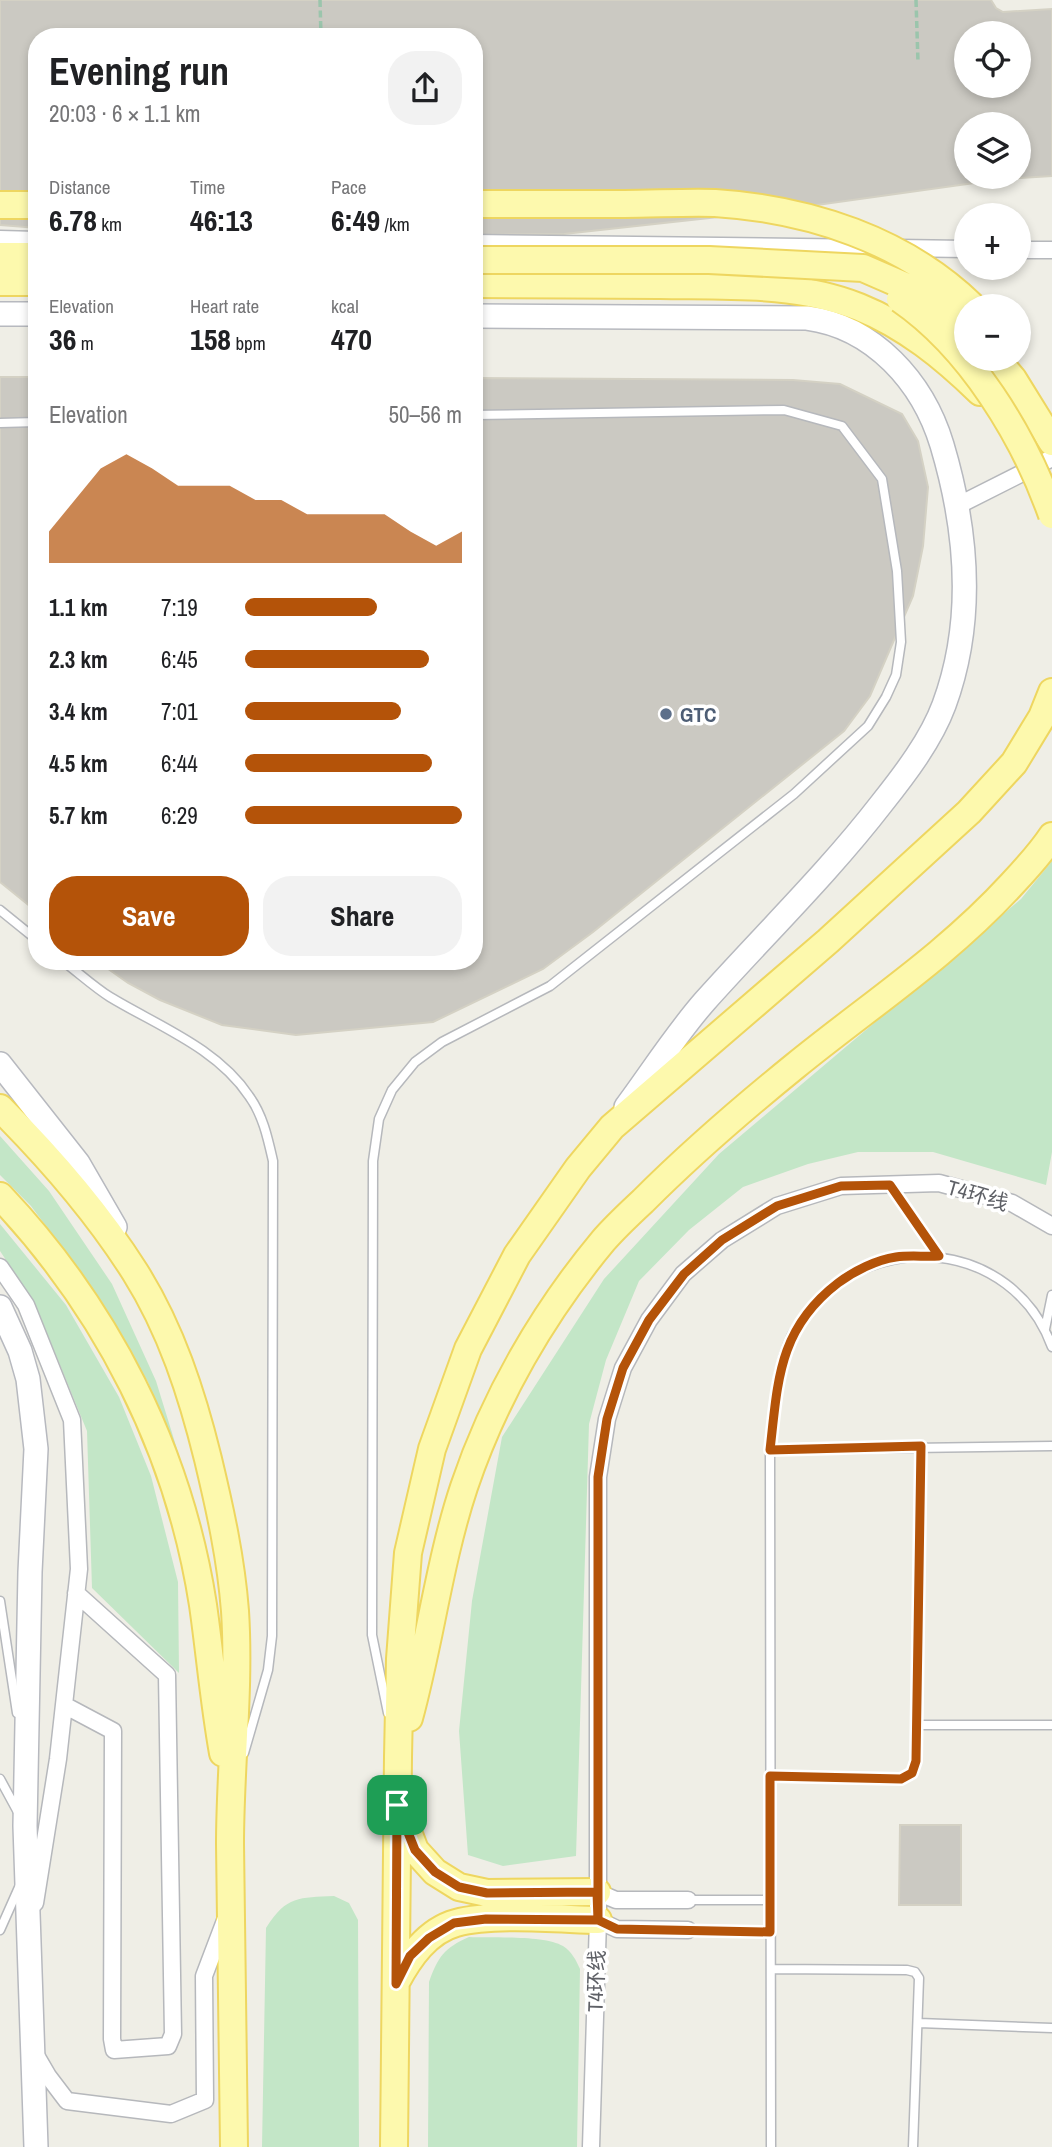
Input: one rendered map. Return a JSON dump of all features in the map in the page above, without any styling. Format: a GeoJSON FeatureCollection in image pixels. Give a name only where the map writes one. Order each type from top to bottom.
{"type":"FeatureCollection","features":[{"type":"Feature","properties":{"kind":"main road"},"geometry":{"type":"LineString","coordinates":[[483,204],[715,204],[778,211],[847,230],[885,245],[933,273],[958,294]]}},
{"type":"Feature","properties":{"kind":"main road"},"geometry":{"type":"LineString","coordinates":[[0,205],[28,205]]}},
{"type":"Feature","properties":{"kind":"main road"},"geometry":{"type":"LineString","coordinates":[[0,256],[28,256]]}},
{"type":"Feature","properties":{"kind":"main road"},"geometry":{"type":"LineString","coordinates":[[483,260],[709,260],[863,268],[888,277],[940,307],[954,318]]}},
{"type":"Feature","properties":{"kind":"main road"},"geometry":{"type":"LineString","coordinates":[[822,264],[870,282],[892,294],[934,326],[971,367],[1007,422],[1035,474],[1052,515]]}},
{"type":"Feature","properties":{"kind":"main road"},"geometry":{"type":"LineString","coordinates":[[0,282],[28,282]]}},
{"type":"Feature","properties":{"kind":"main road"},"geometry":{"type":"LineString","coordinates":[[483,284],[771,287],[828,297],[881,316],[907,331],[955,368],[1007,422]]}},
{"type":"Feature","properties":{"kind":"main road"},"geometry":{"type":"LineString","coordinates":[[0,314],[28,314]]}},
{"type":"Feature","properties":{"kind":"main road"},"geometry":{"type":"LineString","coordinates":[[394,2147],[400,1659],[408,1553],[428,1462],[448,1398],[468,1349],[517,1255],[570,1178],[612,1127],[703,1003],[859,832],[899,782],[943,708],[955,672],[963,632],[964,574],[957,506],[938,430],[916,388],[868,339],[828,321],[807,318],[483,316]]}},
{"type":"Feature","properties":{"kind":"main road"},"geometry":{"type":"LineString","coordinates":[[1006,371],[1013,379],[1049,455]]}},
{"type":"Feature","properties":{"kind":"main road"},"geometry":{"type":"LineString","coordinates":[[1023,371],[1052,430]]}},
{"type":"Feature","properties":{"kind":"main road"},"geometry":{"type":"LineString","coordinates":[[612,1127],[828,941],[943,837],[996,784],[1029,741],[1052,692]]}},
{"type":"Feature","properties":{"kind":"main road"},"geometry":{"type":"LineString","coordinates":[[398,1757],[423,1665],[439,1580],[465,1486],[503,1394],[557,1299],[604,1239],[690,1154],[797,1064],[915,975],[987,911],[1043,850],[1052,836]]}},
{"type":"Feature","properties":{"kind":"main road"},"geometry":{"type":"LineString","coordinates":[[0,1064],[78,1163],[112,1222],[163,1323],[182,1369],[201,1430],[229,1554],[235,1612],[236,1704],[230,1796],[234,2147]]}},
{"type":"Feature","properties":{"kind":"main road"},"geometry":{"type":"LineString","coordinates":[[0,1108],[66,1180],[136,1273]]}},
{"type":"Feature","properties":{"kind":"main road"},"geometry":{"type":"LineString","coordinates":[[0,1196],[51,1254],[103,1330],[134,1384],[168,1465],[183,1515],[203,1604],[211,1682],[230,1796]]}},
{"type":"Feature","properties":{"kind":"main road"},"geometry":{"type":"LineString","coordinates":[[0,1307],[20,1351],[33,1411],[36,1449],[30,1573],[25,1826],[36,2147]]}},
{"type":"Feature","properties":{"kind":"main road"},"geometry":{"type":"LineString","coordinates":[[397,1805],[415,1850],[435,1872],[459,1887],[487,1893],[597,1892]]}},
{"type":"Feature","properties":{"kind":"main road"},"geometry":{"type":"LineString","coordinates":[[396,1984],[410,1956],[429,1938],[454,1923],[486,1919],[598,1920]]}},
{"type":"Feature","properties":{"kind":"main road"},"geometry":{"type":"LineString","coordinates":[[223,2147],[232,2095]]}},
{"type":"Feature","properties":{"kind":"street"},"geometry":{"type":"LineString","coordinates":[[0,239],[28,240]]}},
{"type":"Feature","properties":{"kind":"street"},"geometry":{"type":"LineString","coordinates":[[483,243],[954,249]]}},
{"type":"Feature","properties":{"kind":"street"},"geometry":{"type":"LineString","coordinates":[[1031,250],[1052,250]]}},
{"type":"Feature","properties":{"kind":"street"},"geometry":{"type":"LineString","coordinates":[[957,506],[1049,455],[1052,481]]}},
{"type":"Feature","properties":{"kind":"street","name":"T4环线"},"geometry":{"type":"LineString","coordinates":[[591,2147],[598,1920],[598,1477],[607,1419],[623,1368],[649,1320],[684,1274],[722,1240],[777,1206],[841,1186],[939,1183],[1012,1203],[1052,1226]]}},
{"type":"Feature","properties":{"kind":"street"},"geometry":{"type":"LineString","coordinates":[[0,1268],[26,1305],[72,1420],[79,1569],[58,1759],[29,1940]]}},
{"type":"Feature","properties":{"kind":"street"},"geometry":{"type":"LineString","coordinates":[[64,1705],[113,1731],[114,2050],[168,2046],[173,2034],[167,1675],[76,1593]]}},
{"type":"Feature","properties":{"kind":"street"},"geometry":{"type":"LineString","coordinates":[[597,1892],[616,1900],[688,1900]]}},
{"type":"Feature","properties":{"kind":"street"},"geometry":{"type":"LineString","coordinates":[[33,2051],[67,2101],[170,2114],[205,2101],[204,1976],[230,1906]]}},
{"type":"Feature","properties":{"kind":"street"},"geometry":{"type":"LineString","coordinates":[[598,1920],[617,1929],[688,1930]]}},
{"type":"Feature","properties":{"kind":"lane"},"geometry":{"type":"LineString","coordinates":[[398,1757],[372,1635],[373,1161],[379,1119],[392,1090],[415,1062],[442,1042],[550,986],[794,794],[868,726],[896,675],[901,642],[897,571],[881,479],[842,426],[784,410],[483,415]]}},
{"type":"Feature","properties":{"kind":"lane"},"geometry":{"type":"LineString","coordinates":[[0,423],[28,422]]}},
{"type":"Feature","properties":{"kind":"lane"},"geometry":{"type":"LineString","coordinates":[[0,910],[28,933]]}},
{"type":"Feature","properties":{"kind":"lane"},"geometry":{"type":"LineString","coordinates":[[75,970],[107,995],[203,1050],[227,1070],[250,1096],[265,1127],[273,1161],[272,1636],[268,1670],[258,1709],[230,1796]]}},
{"type":"Feature","properties":{"kind":"lane"},"geometry":{"type":"LineString","coordinates":[[890,1185],[939,1256]]}},
{"type":"Feature","properties":{"kind":"lane"},"geometry":{"type":"LineString","coordinates":[[771,2147],[770,1450],[779,1378],[792,1335],[817,1299],[853,1272],[895,1257],[939,1256],[982,1269],[1018,1294],[1045,1329],[1052,1347]]}},
{"type":"Feature","properties":{"kind":"lane"},"geometry":{"type":"LineString","coordinates":[[1045,1329],[1052,1295]]}},
{"type":"Feature","properties":{"kind":"lane"},"geometry":{"type":"LineString","coordinates":[[770,1776],[901,1779],[912,1773],[916,1761],[921,1446]]}},
{"type":"Feature","properties":{"kind":"lane"},"geometry":{"type":"LineString","coordinates":[[770,1450],[1052,1446]]}},
{"type":"Feature","properties":{"kind":"lane"},"geometry":{"type":"LineString","coordinates":[[0,1601],[19,1726],[27,1753]]}},
{"type":"Feature","properties":{"kind":"lane"},"geometry":{"type":"LineString","coordinates":[[916,1725],[1052,1725]]}},
{"type":"Feature","properties":{"kind":"lane"},"geometry":{"type":"LineString","coordinates":[[0,1779],[25,1826]]}},
{"type":"Feature","properties":{"kind":"lane"},"geometry":{"type":"LineString","coordinates":[[0,1930],[26,1871]]}},
{"type":"Feature","properties":{"kind":"lane"},"geometry":{"type":"LineString","coordinates":[[688,1900],[771,1900]]}},
{"type":"Feature","properties":{"kind":"lane"},"geometry":{"type":"LineString","coordinates":[[688,1930],[770,1932]]}},
{"type":"Feature","properties":{"kind":"lane"},"geometry":{"type":"LineString","coordinates":[[772,1969],[915,1972],[919,1978],[919,2023],[913,2147]]}},
{"type":"Feature","properties":{"kind":"lane"},"geometry":{"type":"LineString","coordinates":[[919,2023],[1052,2028]]}},
{"type":"Feature","properties":{"kind":"path"},"geometry":{"type":"LineString","coordinates":[[320,0],[321,28]]}},
{"type":"Feature","properties":{"kind":"path"},"geometry":{"type":"LineString","coordinates":[[916,0],[918,62]]}},
{"type":"Feature","properties":{"kind":"green space"},"geometry":{"type":"Polygon","coordinates":[[[1052,861],[1052,1152],[1046,1185],[933,1152],[858,1152],[808,1164],[743,1187],[689,1230],[639,1281],[606,1360],[589,1424],[576,1856],[503,1866],[468,1855],[459,1731],[472,1601],[502,1437],[604,1279],[719,1154],[1021,899],[1052,861]]]}},
{"type":"Feature","properties":{"kind":"green space"},"geometry":{"type":"Polygon","coordinates":[[[0,1136],[49,1191],[112,1284],[156,1381],[189,1488],[148,1382],[96,1293],[31,1206],[0,1175],[0,1136]]]}},
{"type":"Feature","properties":{"kind":"green space"},"geometry":{"type":"Polygon","coordinates":[[[0,1224],[66,1305],[119,1397],[151,1476],[178,1582],[179,1673],[92,1588],[87,1431],[34,1302],[0,1251],[0,1224]]]}},
{"type":"Feature","properties":{"kind":"green space"},"geometry":{"type":"Polygon","coordinates":[[[334,1896],[349,1903],[358,1920],[359,2147],[262,2147],[266,1928],[281,1909],[295,1900],[334,1896]]]}},
{"type":"Feature","properties":{"kind":"green space"},"geometry":{"type":"Polygon","coordinates":[[[469,1937],[555,1942],[566,1948],[577,1962],[580,1969],[577,2147],[428,2147],[429,1982],[443,1954],[469,1937]]]}},
{"type":"Feature","properties":{"kind":"building"},"geometry":{"type":"Polygon","coordinates":[[[0,0],[991,0],[996,8],[1003,12],[1052,9],[1052,176],[1031,177],[1031,112],[954,112],[954,186],[781,210],[564,234],[483,235],[483,28],[28,28],[28,227],[0,225],[0,0]]]}},
{"type":"Feature","properties":{"kind":"building"},"geometry":{"type":"Polygon","coordinates":[[[0,377],[28,377],[28,905],[0,882],[0,377]]]}},
{"type":"Feature","properties":{"kind":"building","name":"GTC"},"geometry":{"type":"Polygon","coordinates":[[[483,378],[793,380],[840,384],[902,414],[918,441],[928,487],[923,546],[913,596],[870,696],[844,731],[543,969],[433,1022],[296,1035],[222,1025],[160,1000],[110,970],[483,970],[483,378]]]}},
{"type":"Feature","properties":{"kind":"building"},"geometry":{"type":"Polygon","coordinates":[[[900,1825],[961,1825],[961,1905],[899,1905],[900,1825]]]}},
{"type":"Feature","properties":{"kind":"place","name":"GTC"},"geometry":{"type":"Point","coordinates":[666,714]}},
{"type":"Feature","properties":{"kind":"route"},"geometry":{"type":"LineString","coordinates":[[397,1805],[396,1984],[410,1956],[429,1938],[454,1923],[486,1919],[598,1920],[598,1477],[607,1419],[623,1368],[649,1320],[684,1274],[722,1240],[777,1206],[841,1186],[890,1185],[939,1256],[895,1257],[853,1272],[817,1299],[792,1335],[779,1378],[770,1450],[921,1446],[916,1761],[912,1773],[901,1779],[770,1776],[770,1932],[617,1929],[598,1920],[597,1892],[487,1893],[459,1887],[435,1872],[415,1850],[397,1805]]}}]}
